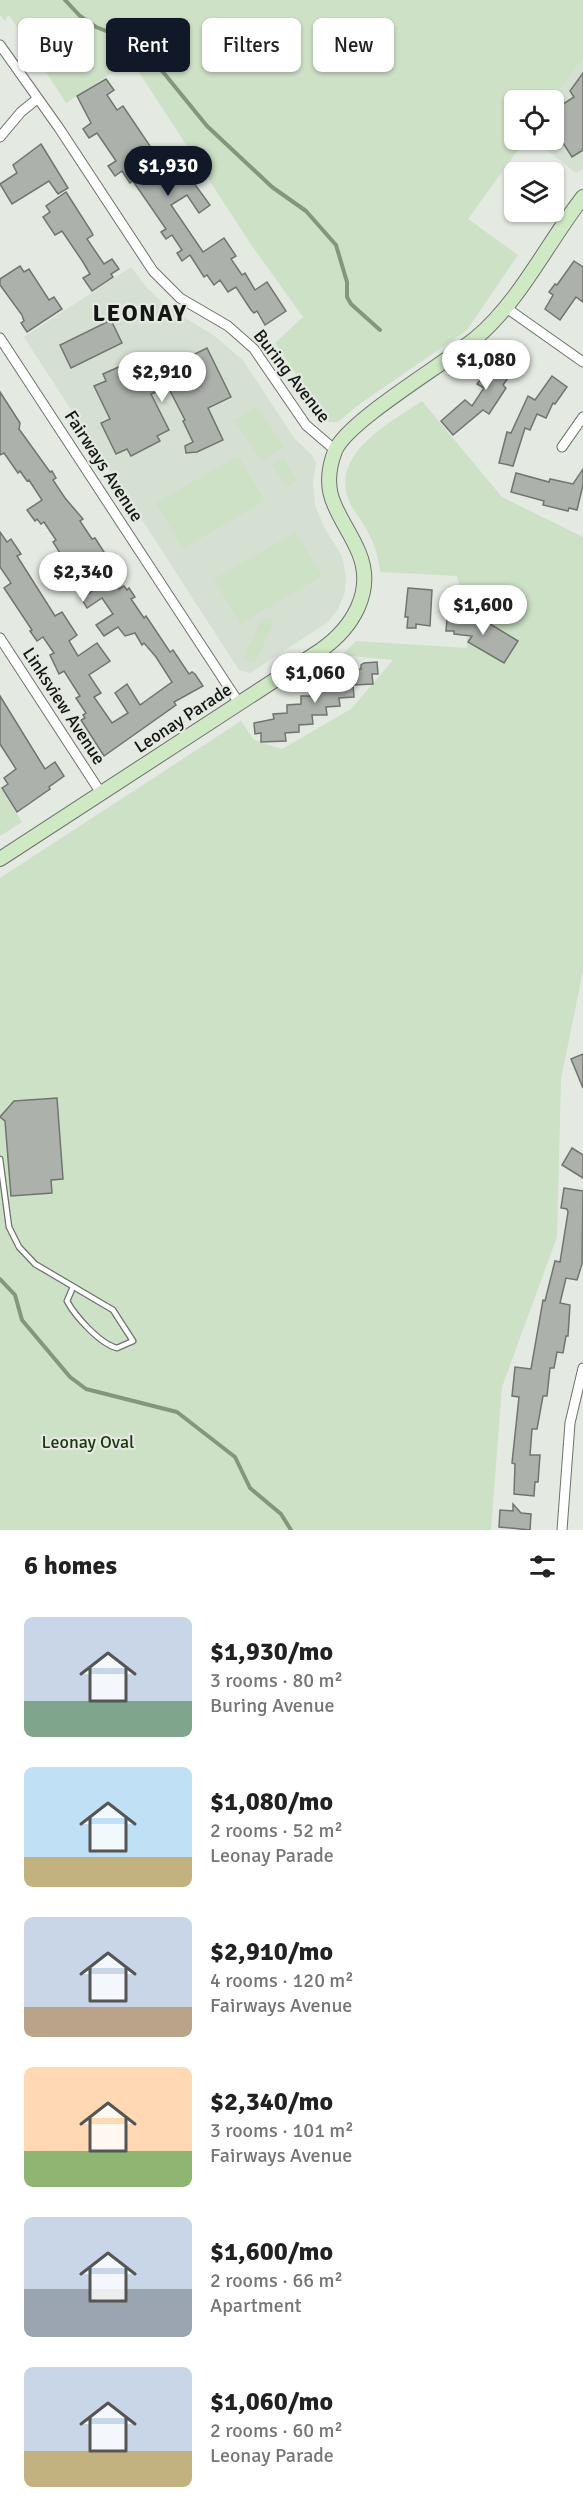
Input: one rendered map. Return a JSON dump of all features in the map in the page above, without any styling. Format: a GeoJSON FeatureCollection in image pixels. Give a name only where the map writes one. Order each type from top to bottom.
{"type":"FeatureCollection","features":[{"type":"Feature","properties":{"kind":"street","name":"Buring Avenue"},"geometry":{"type":"LineString","coordinates":[[0,45],[153,271],[180,298],[228,326],[254,349],[306,425],[335,450]]}},
{"type":"Feature","properties":{"kind":"street"},"geometry":{"type":"LineString","coordinates":[[0,137],[21,112],[37,99]]}},
{"type":"Feature","properties":{"kind":"street"},"geometry":{"type":"LineString","coordinates":[[335,450],[362,421],[486,329],[506,307],[583,197]]}},
{"type":"Feature","properties":{"kind":"street"},"geometry":{"type":"LineString","coordinates":[[506,307],[583,362]]}},
{"type":"Feature","properties":{"kind":"street","name":"Fairways Avenue"},"geometry":{"type":"LineString","coordinates":[[0,338],[239,703]]}},
{"type":"Feature","properties":{"kind":"street"},"geometry":{"type":"LineString","coordinates":[[562,447],[583,417]]}},
{"type":"Feature","properties":{"kind":"street","name":"Leonay Parade"},"geometry":{"type":"LineString","coordinates":[[0,859],[333,641],[348,627],[358,609],[364,583],[363,568],[359,552],[337,514],[333,502],[330,479],[335,450]]}},
{"type":"Feature","properties":{"kind":"street","name":"Linksview Avenue"},"geometry":{"type":"LineString","coordinates":[[0,638],[101,793]]}},
{"type":"Feature","properties":{"kind":"street"},"geometry":{"type":"LineString","coordinates":[[562,1530],[570,1424],[578,1407],[583,1368]]}},
{"type":"Feature","properties":{"kind":"lane"},"geometry":{"type":"LineString","coordinates":[[0,1160],[9,1227],[17,1245],[35,1264],[113,1310],[133,1341],[117,1348],[104,1344],[72,1310],[67,1301],[73,1287]]}},
{"type":"Feature","properties":{"kind":"shaded area"},"geometry":{"type":"Polygon","coordinates":[[[583,61],[583,169],[576,173],[547,150],[564,150],[564,90],[560,90],[583,61]]]}},
{"type":"Feature","properties":{"kind":"shaded area"},"geometry":{"type":"Polygon","coordinates":[[[131,267],[148,289],[167,307],[213,335],[243,360],[294,438],[311,454],[316,463],[313,481],[315,505],[324,527],[342,556],[346,576],[345,592],[338,609],[328,622],[250,673],[239,670],[24,337],[131,267]]]}},
{"type":"Feature","properties":{"kind":"green space"},"geometry":{"type":"Polygon","coordinates":[[[0,0],[583,0],[583,61],[560,90],[504,90],[504,150],[518,150],[509,162],[504,162],[504,169],[468,219],[518,255],[467,330],[357,406],[338,422],[329,422],[275,343],[303,317],[252,246],[139,72],[190,72],[190,18],[106,18],[106,72],[113,72],[66,103],[46,72],[94,72],[94,18],[18,18],[18,29],[8,15],[5,21],[0,15],[0,0]]]}},
{"type":"Feature","properties":{"kind":"green space","name":"Leonay Oval"},"geometry":{"type":"Polygon","coordinates":[[[422,401],[502,497],[583,537],[583,971],[561,1079],[557,1237],[502,1387],[491,1530],[0,1530],[0,878],[241,721],[254,740],[282,749],[351,709],[393,660],[342,655],[356,641],[467,648],[467,617],[457,576],[380,572],[372,541],[347,494],[346,476],[351,460],[362,446],[392,421],[422,401]]]}},
{"type":"Feature","properties":{"kind":"green space"},"geometry":{"type":"Polygon","coordinates":[[[257,406],[284,447],[262,462],[234,420],[257,406]]]}},
{"type":"Feature","properties":{"kind":"green space"},"geometry":{"type":"Polygon","coordinates":[[[238,456],[265,501],[183,548],[156,503],[238,456]]]}},
{"type":"Feature","properties":{"kind":"green space"},"geometry":{"type":"Polygon","coordinates":[[[283,458],[297,480],[287,487],[272,465],[283,458]]]}},
{"type":"Feature","properties":{"kind":"green space"},"geometry":{"type":"Polygon","coordinates":[[[296,532],[322,576],[240,624],[214,579],[296,532]]]}},
{"type":"Feature","properties":{"kind":"green space"},"geometry":{"type":"Polygon","coordinates":[[[263,616],[274,621],[255,663],[243,658],[263,616]]]}},
{"type":"Feature","properties":{"kind":"green space"},"geometry":{"type":"Polygon","coordinates":[[[0,787],[22,822],[0,836],[0,787]]]}},
{"type":"Feature","properties":{"kind":"building"},"geometry":{"type":"Polygon","coordinates":[[[583,73],[583,150],[572,157],[564,145],[564,104],[574,97],[570,91],[583,73]]]}},
{"type":"Feature","properties":{"kind":"building"},"geometry":{"type":"Polygon","coordinates":[[[106,79],[114,90],[107,95],[117,110],[123,106],[158,158],[162,155],[170,167],[165,170],[175,184],[188,175],[210,205],[199,213],[187,195],[171,205],[203,252],[224,238],[236,256],[231,259],[242,275],[245,273],[255,290],[267,282],[286,311],[265,325],[257,311],[254,313],[251,310],[236,287],[228,292],[220,280],[214,285],[207,275],[204,277],[190,255],[182,261],[177,253],[182,250],[172,235],[166,239],[161,232],[166,229],[133,181],[130,183],[122,171],[115,176],[108,166],[116,161],[110,152],[97,133],[89,138],[83,129],[91,123],[77,96],[106,79]]]}},
{"type":"Feature","properties":{"kind":"building"},"geometry":{"type":"Polygon","coordinates":[[[41,144],[68,188],[58,194],[49,181],[12,204],[0,184],[17,173],[13,165],[41,144]]]}},
{"type":"Feature","properties":{"kind":"building"},"geometry":{"type":"Polygon","coordinates":[[[66,192],[91,231],[93,235],[87,239],[104,264],[112,259],[119,269],[111,274],[113,277],[92,291],[83,278],[90,274],[83,262],[62,231],[55,235],[43,217],[50,212],[46,206],[66,192]]]}},
{"type":"Feature","properties":{"kind":"building"},"geometry":{"type":"Polygon","coordinates":[[[574,261],[583,267],[583,302],[576,297],[560,320],[545,309],[553,295],[549,292],[555,284],[557,285],[574,261]]]}},
{"type":"Feature","properties":{"kind":"building"},"geometry":{"type":"Polygon","coordinates":[[[20,266],[24,272],[29,269],[49,300],[54,297],[62,309],[27,332],[21,323],[24,321],[22,315],[0,285],[0,279],[20,266]]]}},
{"type":"Feature","properties":{"kind":"building"},"geometry":{"type":"Polygon","coordinates":[[[111,320],[122,343],[71,368],[60,345],[111,320]]]}},
{"type":"Feature","properties":{"kind":"building"},"geometry":{"type":"Polygon","coordinates":[[[507,345],[524,356],[503,385],[506,388],[489,414],[483,410],[453,435],[441,421],[465,400],[472,406],[484,388],[477,384],[507,345]]]}},
{"type":"Feature","properties":{"kind":"building"},"geometry":{"type":"Polygon","coordinates":[[[207,348],[231,397],[208,408],[223,440],[197,452],[186,453],[185,446],[193,442],[183,421],[185,420],[168,387],[151,394],[169,430],[157,436],[160,441],[131,456],[127,449],[116,454],[101,423],[110,419],[94,386],[106,381],[103,374],[132,361],[134,366],[146,361],[152,375],[207,348]]]}},
{"type":"Feature","properties":{"kind":"building"},"geometry":{"type":"Polygon","coordinates":[[[552,376],[567,387],[555,404],[553,403],[546,418],[537,414],[530,430],[525,428],[513,466],[499,463],[507,432],[511,433],[528,396],[535,400],[552,376]]]}},
{"type":"Feature","properties":{"kind":"building"},"geometry":{"type":"Polygon","coordinates":[[[0,392],[20,423],[19,429],[50,472],[52,471],[56,478],[53,480],[83,519],[80,521],[92,539],[95,538],[113,566],[114,570],[108,574],[119,589],[124,586],[127,590],[129,588],[135,597],[131,599],[144,618],[146,616],[170,652],[173,650],[189,674],[192,672],[195,674],[203,686],[174,702],[176,705],[104,756],[81,720],[85,718],[83,715],[86,713],[76,698],[80,696],[64,671],[59,674],[50,655],[54,653],[43,637],[37,641],[4,588],[11,583],[0,567],[0,532],[7,542],[11,539],[21,554],[17,556],[55,616],[62,612],[77,635],[69,641],[78,656],[97,643],[110,661],[89,675],[101,693],[94,697],[112,723],[128,713],[115,693],[127,684],[140,705],[172,682],[156,657],[144,643],[142,645],[135,633],[125,636],[118,627],[104,636],[96,625],[113,614],[102,598],[87,608],[81,598],[94,590],[82,573],[64,585],[57,575],[69,567],[53,542],[56,540],[44,522],[41,524],[37,519],[35,521],[27,510],[42,500],[29,480],[27,481],[20,471],[18,473],[4,453],[0,455],[0,392]]]}},
{"type":"Feature","properties":{"kind":"building"},"geometry":{"type":"Polygon","coordinates":[[[583,469],[583,485],[577,510],[569,508],[568,511],[543,505],[544,501],[511,492],[516,473],[549,482],[550,479],[573,484],[583,469]]]}},
{"type":"Feature","properties":{"kind":"building"},"geometry":{"type":"Polygon","coordinates":[[[408,588],[432,590],[430,626],[416,624],[416,628],[407,628],[408,617],[405,617],[408,588]]]}},
{"type":"Feature","properties":{"kind":"building"},"geometry":{"type":"Polygon","coordinates":[[[452,611],[463,612],[462,622],[479,623],[482,619],[518,641],[504,663],[468,642],[472,636],[446,631],[447,619],[451,619],[452,611]]]}},
{"type":"Feature","properties":{"kind":"building"},"geometry":{"type":"Polygon","coordinates":[[[377,662],[378,674],[372,674],[373,684],[353,685],[354,697],[339,698],[340,706],[326,707],[327,715],[312,715],[313,724],[299,725],[299,732],[285,733],[286,741],[261,742],[261,733],[255,734],[254,723],[274,719],[273,714],[287,713],[287,705],[301,704],[301,696],[315,696],[314,687],[328,686],[327,679],[341,678],[341,670],[361,669],[364,663],[377,662]]]}},
{"type":"Feature","properties":{"kind":"building"},"geometry":{"type":"Polygon","coordinates":[[[0,696],[45,769],[55,762],[64,776],[49,787],[50,789],[17,812],[2,788],[8,784],[4,778],[16,769],[0,744],[0,696]]]}},
{"type":"Feature","properties":{"kind":"building"},"geometry":{"type":"Polygon","coordinates":[[[583,1054],[583,1088],[571,1059],[583,1054]]]}},
{"type":"Feature","properties":{"kind":"building"},"geometry":{"type":"Polygon","coordinates":[[[57,1098],[63,1179],[51,1180],[52,1193],[11,1196],[5,1121],[0,1117],[14,1101],[57,1098]]]}},
{"type":"Feature","properties":{"kind":"building"},"geometry":{"type":"Polygon","coordinates":[[[572,1148],[583,1155],[583,1178],[562,1165],[572,1148]]]}},
{"type":"Feature","properties":{"kind":"building"},"geometry":{"type":"Polygon","coordinates":[[[564,1188],[583,1191],[582,1264],[577,1280],[566,1278],[560,1303],[570,1305],[568,1336],[566,1336],[563,1353],[557,1352],[554,1368],[550,1368],[547,1396],[543,1396],[537,1429],[532,1429],[530,1455],[540,1455],[538,1482],[535,1482],[534,1496],[514,1494],[515,1464],[512,1463],[519,1397],[512,1396],[515,1367],[531,1369],[543,1300],[545,1301],[555,1261],[560,1262],[568,1212],[567,1209],[561,1208],[564,1188]]]}},
{"type":"Feature","properties":{"kind":"building"},"geometry":{"type":"Polygon","coordinates":[[[513,1504],[521,1513],[531,1514],[530,1530],[499,1527],[500,1510],[513,1511],[513,1504]]]}},
{"type":"Feature","properties":{"kind":"waterway"},"geometry":{"type":"LineString","coordinates":[[65,0],[80,16],[96,27],[134,42],[163,72],[207,126],[272,187],[306,211],[336,245],[347,282],[347,297],[351,304],[380,330]]}},
{"type":"Feature","properties":{"kind":"waterway"},"geometry":{"type":"LineString","coordinates":[[0,1279],[15,1295],[22,1320],[70,1377],[86,1389],[177,1412],[235,1457],[250,1488],[281,1514],[291,1530]]}},
{"type":"Feature","properties":{"kind":"district","name":"LEONAY"},"geometry":{"type":"Point","coordinates":[140,313]}}]}
